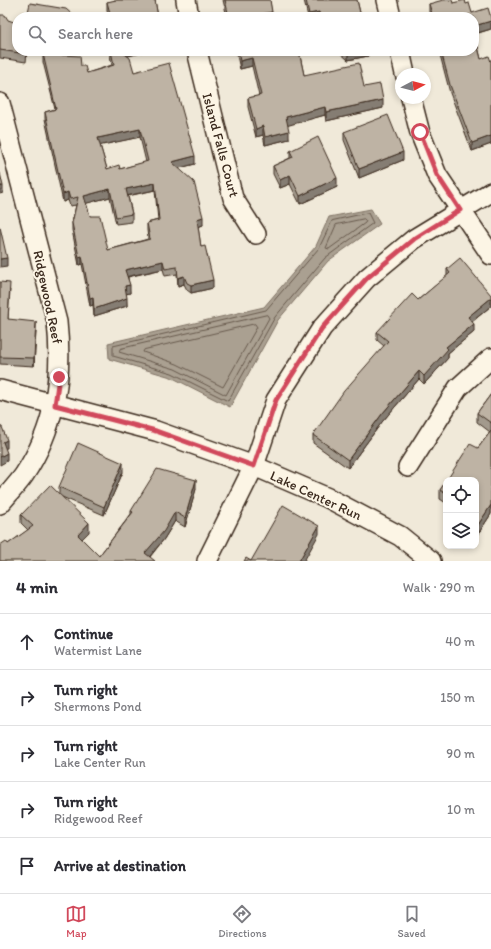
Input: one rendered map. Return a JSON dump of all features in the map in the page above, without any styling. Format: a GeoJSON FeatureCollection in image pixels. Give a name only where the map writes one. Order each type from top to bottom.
{"type":"FeatureCollection","features":[{"type":"Feature","properties":{"kind":"street"},"geometry":{"type":"LineString","coordinates":[[186,0],[188,12]]}},
{"type":"Feature","properties":{"kind":"street"},"geometry":{"type":"LineString","coordinates":[[387,0],[390,12]]}},
{"type":"Feature","properties":{"kind":"street","name":"Island Falls Court"},"geometry":{"type":"LineString","coordinates":[[198,56],[233,198],[256,234]]}},
{"type":"Feature","properties":{"kind":"street"},"geometry":{"type":"LineString","coordinates":[[401,56],[404,68]]}},
{"type":"Feature","properties":{"kind":"street","name":"Ridgewood Reef"},"geometry":{"type":"LineString","coordinates":[[0,103],[57,322],[60,350],[59,377],[55,405],[42,442],[24,476],[0,504]]}},
{"type":"Feature","properties":{"kind":"street"},"geometry":{"type":"LineString","coordinates":[[413,104],[420,132],[437,175],[491,255]]}},
{"type":"Feature","properties":{"kind":"street"},"geometry":{"type":"LineString","coordinates":[[207,561],[254,466],[276,400],[322,328],[367,278],[414,239],[491,192]]}},
{"type":"Feature","properties":{"kind":"street"},"geometry":{"type":"LineString","coordinates":[[408,467],[458,388],[491,358]]}},
{"type":"Feature","properties":{"kind":"street","name":"Lake Center Run"},"geometry":{"type":"LineString","coordinates":[[0,390],[156,431],[254,466],[328,498],[400,536],[431,561]]}},
{"type":"Feature","properties":{"kind":"water"},"geometry":{"type":"Polygon","coordinates":[[[371,209],[380,224],[328,261],[278,320],[230,407],[171,377],[109,359],[108,343],[264,307],[316,246],[329,217],[371,209]]]}},
{"type":"Feature","properties":{"kind":"building"},"geometry":{"type":"Polygon","coordinates":[[[116,0],[155,0],[157,12],[110,12],[107,2],[116,0]]]}},
{"type":"Feature","properties":{"kind":"building"},"geometry":{"type":"Polygon","coordinates":[[[225,0],[270,0],[272,12],[228,12],[225,0]]]}},
{"type":"Feature","properties":{"kind":"building"},"geometry":{"type":"Polygon","coordinates":[[[306,0],[357,0],[360,12],[319,12],[309,12],[306,0]]]}},
{"type":"Feature","properties":{"kind":"building"},"geometry":{"type":"Polygon","coordinates":[[[443,0],[452,0],[453,3],[465,0],[466,4],[469,3],[472,12],[431,12],[429,4],[443,0]]]}},
{"type":"Feature","properties":{"kind":"building"},"geometry":{"type":"Polygon","coordinates":[[[30,3],[66,9],[69,12],[28,12],[30,3]]]}},
{"type":"Feature","properties":{"kind":"building"},"geometry":{"type":"Polygon","coordinates":[[[488,8],[491,21],[479,25],[479,12],[475,12],[488,8]]]}},
{"type":"Feature","properties":{"kind":"building"},"geometry":{"type":"Polygon","coordinates":[[[0,15],[5,15],[8,20],[12,21],[12,52],[0,50],[0,15]]]}},
{"type":"Feature","properties":{"kind":"building"},"geometry":{"type":"Polygon","coordinates":[[[479,51],[481,59],[489,56],[491,62],[491,136],[472,143],[450,85],[442,56],[479,56],[479,51]]]}},
{"type":"Feature","properties":{"kind":"building"},"geometry":{"type":"Polygon","coordinates":[[[43,56],[80,56],[81,66],[85,66],[87,73],[114,65],[112,56],[127,56],[130,58],[134,72],[169,63],[195,156],[172,162],[194,182],[203,217],[197,219],[201,247],[205,246],[213,280],[191,285],[187,283],[184,276],[178,278],[177,267],[165,269],[163,261],[125,270],[130,285],[125,286],[127,298],[94,309],[93,297],[90,298],[82,256],[79,257],[72,223],[78,197],[70,199],[68,192],[63,194],[45,112],[56,109],[43,56]],[[140,129],[98,138],[107,169],[119,165],[120,169],[148,161],[140,129]],[[155,183],[126,189],[132,214],[116,217],[110,189],[84,196],[90,216],[100,216],[108,250],[150,239],[147,223],[159,220],[155,183]]]}},
{"type":"Feature","properties":{"kind":"building"},"geometry":{"type":"Polygon","coordinates":[[[239,56],[300,56],[304,75],[359,63],[364,87],[380,84],[383,100],[326,112],[325,107],[286,117],[289,131],[265,137],[263,126],[256,129],[248,98],[261,95],[252,58],[240,61],[239,56]]]}},
{"type":"Feature","properties":{"kind":"building"},"geometry":{"type":"Polygon","coordinates":[[[388,115],[403,152],[359,169],[344,132],[388,115]]]}},
{"type":"Feature","properties":{"kind":"building"},"geometry":{"type":"Polygon","coordinates":[[[318,137],[337,178],[300,196],[290,175],[280,180],[273,166],[293,157],[290,151],[318,137]]]}},
{"type":"Feature","properties":{"kind":"building"},"geometry":{"type":"Polygon","coordinates":[[[0,173],[3,186],[0,186],[0,173]]]}},
{"type":"Feature","properties":{"kind":"building"},"geometry":{"type":"Polygon","coordinates":[[[0,227],[7,258],[0,259],[0,227]]]}},
{"type":"Feature","properties":{"kind":"building"},"geometry":{"type":"Polygon","coordinates":[[[460,258],[491,295],[491,298],[468,317],[474,324],[446,347],[448,349],[424,376],[419,371],[382,414],[348,460],[313,435],[344,391],[388,341],[377,332],[412,294],[418,300],[450,273],[447,269],[460,258]]]}},
{"type":"Feature","properties":{"kind":"building"},"geometry":{"type":"Polygon","coordinates":[[[0,282],[10,283],[8,319],[36,322],[34,358],[0,357],[0,282]]]}},
{"type":"Feature","properties":{"kind":"building"},"geometry":{"type":"Polygon","coordinates":[[[491,394],[491,423],[477,413],[491,394]]]}},
{"type":"Feature","properties":{"kind":"building"},"geometry":{"type":"Polygon","coordinates":[[[0,426],[2,427],[7,440],[3,442],[7,453],[0,457],[0,426]]]}},
{"type":"Feature","properties":{"kind":"building"},"geometry":{"type":"Polygon","coordinates":[[[491,431],[491,505],[479,523],[479,477],[449,477],[470,444],[478,448],[491,431]]]}},
{"type":"Feature","properties":{"kind":"building"},"geometry":{"type":"Polygon","coordinates":[[[78,443],[123,463],[104,507],[59,487],[78,443]]]}},
{"type":"Feature","properties":{"kind":"building"},"geometry":{"type":"Polygon","coordinates":[[[157,469],[196,480],[185,518],[175,512],[164,531],[145,553],[155,561],[0,561],[0,545],[6,541],[8,544],[33,526],[21,515],[50,485],[89,523],[78,535],[99,556],[133,512],[131,511],[157,469]]]}},
{"type":"Feature","properties":{"kind":"building"},"geometry":{"type":"Polygon","coordinates":[[[283,505],[319,526],[299,561],[251,561],[283,505]]]}},
{"type":"Feature","properties":{"kind":"building"},"geometry":{"type":"Polygon","coordinates":[[[246,558],[251,561],[244,561],[246,558]]]}},
{"type":"Feature","properties":{"kind":"route"},"geometry":{"type":"LineString","coordinates":[[59,377],[55,405],[156,431],[254,466],[276,400],[322,328],[367,278],[414,239],[460,210],[437,175],[420,132]]}}]}
